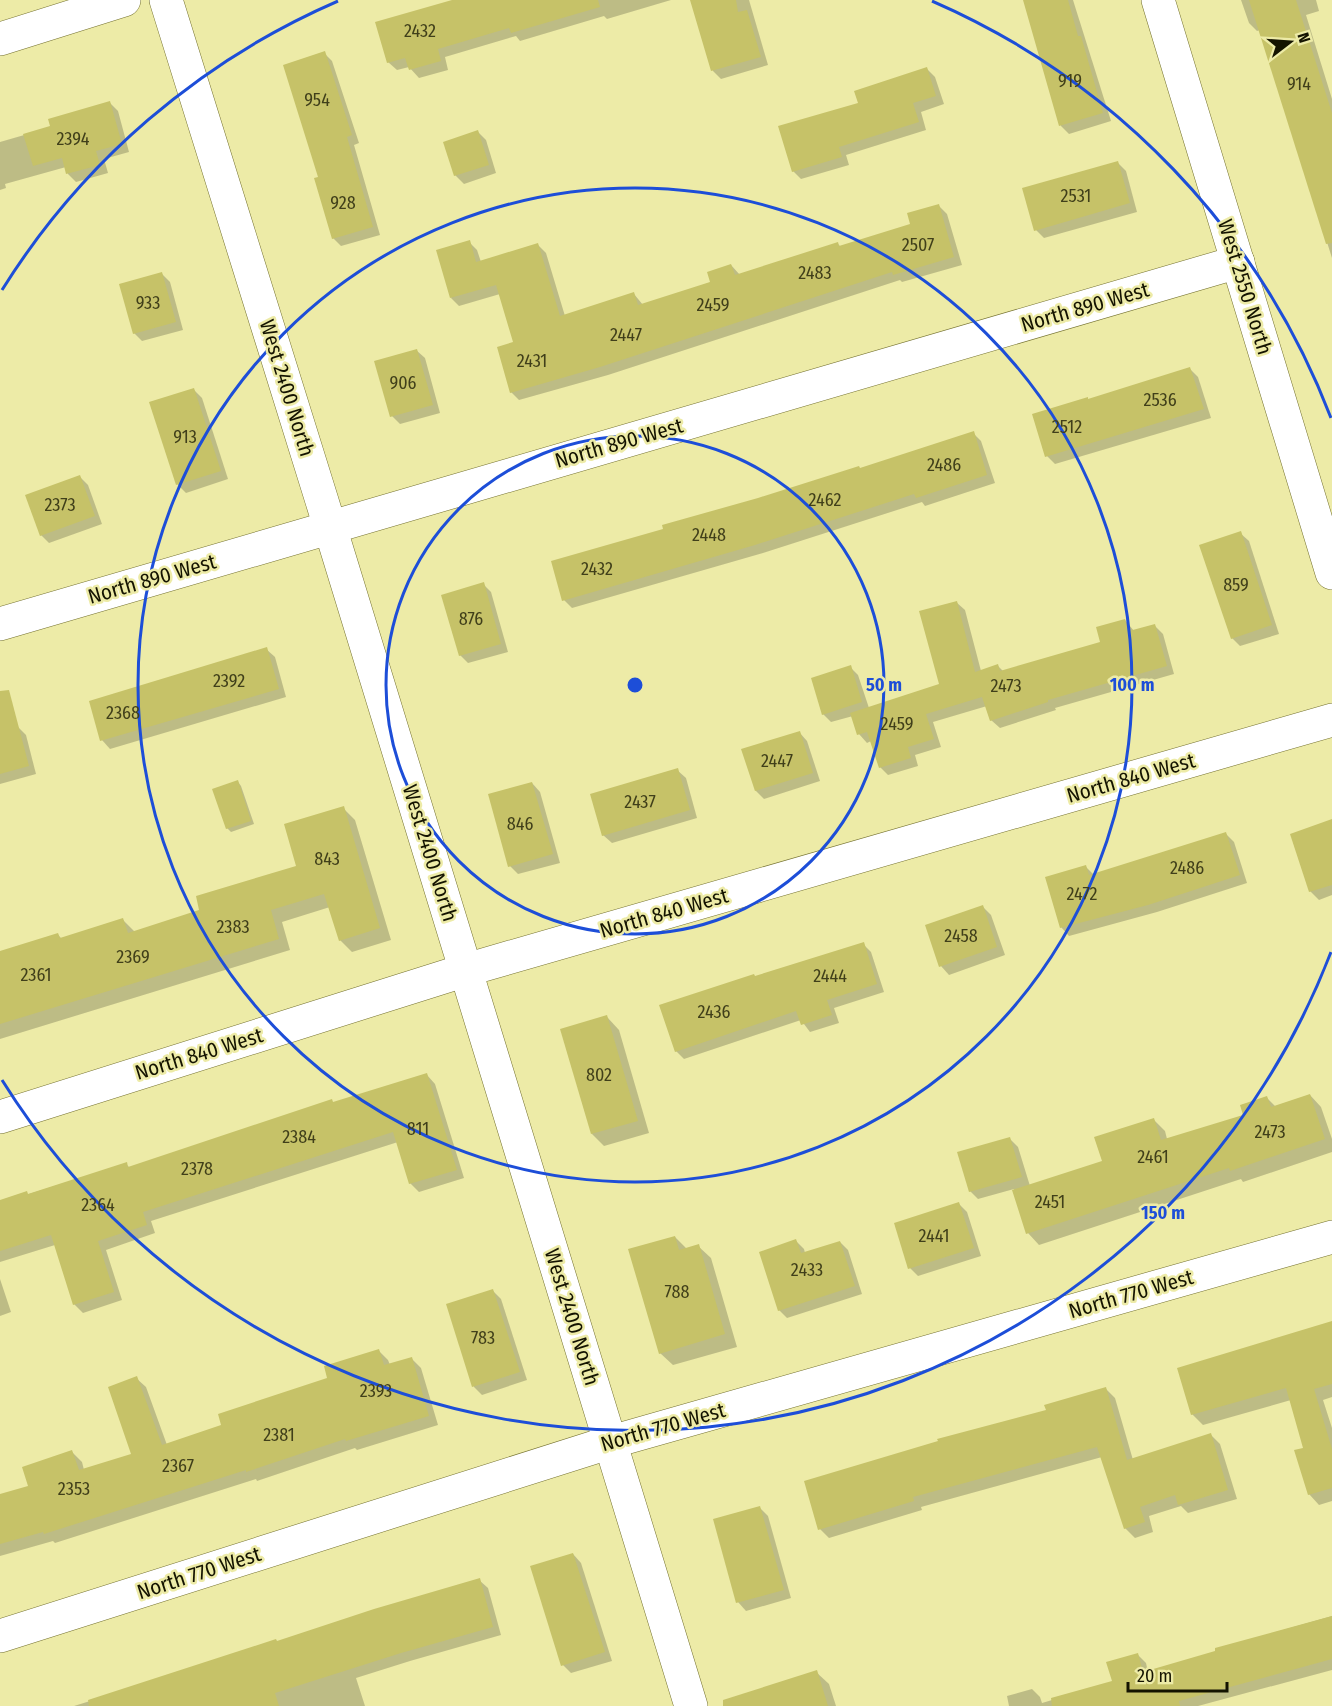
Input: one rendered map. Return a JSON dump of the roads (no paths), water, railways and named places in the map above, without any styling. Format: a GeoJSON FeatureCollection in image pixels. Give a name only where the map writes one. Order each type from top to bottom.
{"type":"FeatureCollection","features":[{"type":"Feature","properties":{"kind":"street"},"geometry":{"type":"LineString","coordinates":[[0,39],[124,0]]}},
{"type":"Feature","properties":{"kind":"street","name":"West 2400 North"},"geometry":{"type":"LineString","coordinates":[[166,0],[692,1706]]}},
{"type":"Feature","properties":{"kind":"street","name":"West 2550 North"},"geometry":{"type":"LineString","coordinates":[[1158,0],[1332,573]]}},
{"type":"Feature","properties":{"kind":"street","name":"North 890 West"},"geometry":{"type":"LineString","coordinates":[[0,624],[1238,262]]}},
{"type":"Feature","properties":{"kind":"street","name":"North 840 West"},"geometry":{"type":"LineString","coordinates":[[0,1117],[466,970],[1332,720]]}},
{"type":"Feature","properties":{"kind":"street","name":"North 770 West"},"geometry":{"type":"LineString","coordinates":[[0,1636],[611,1442],[1332,1237]]}}]}
